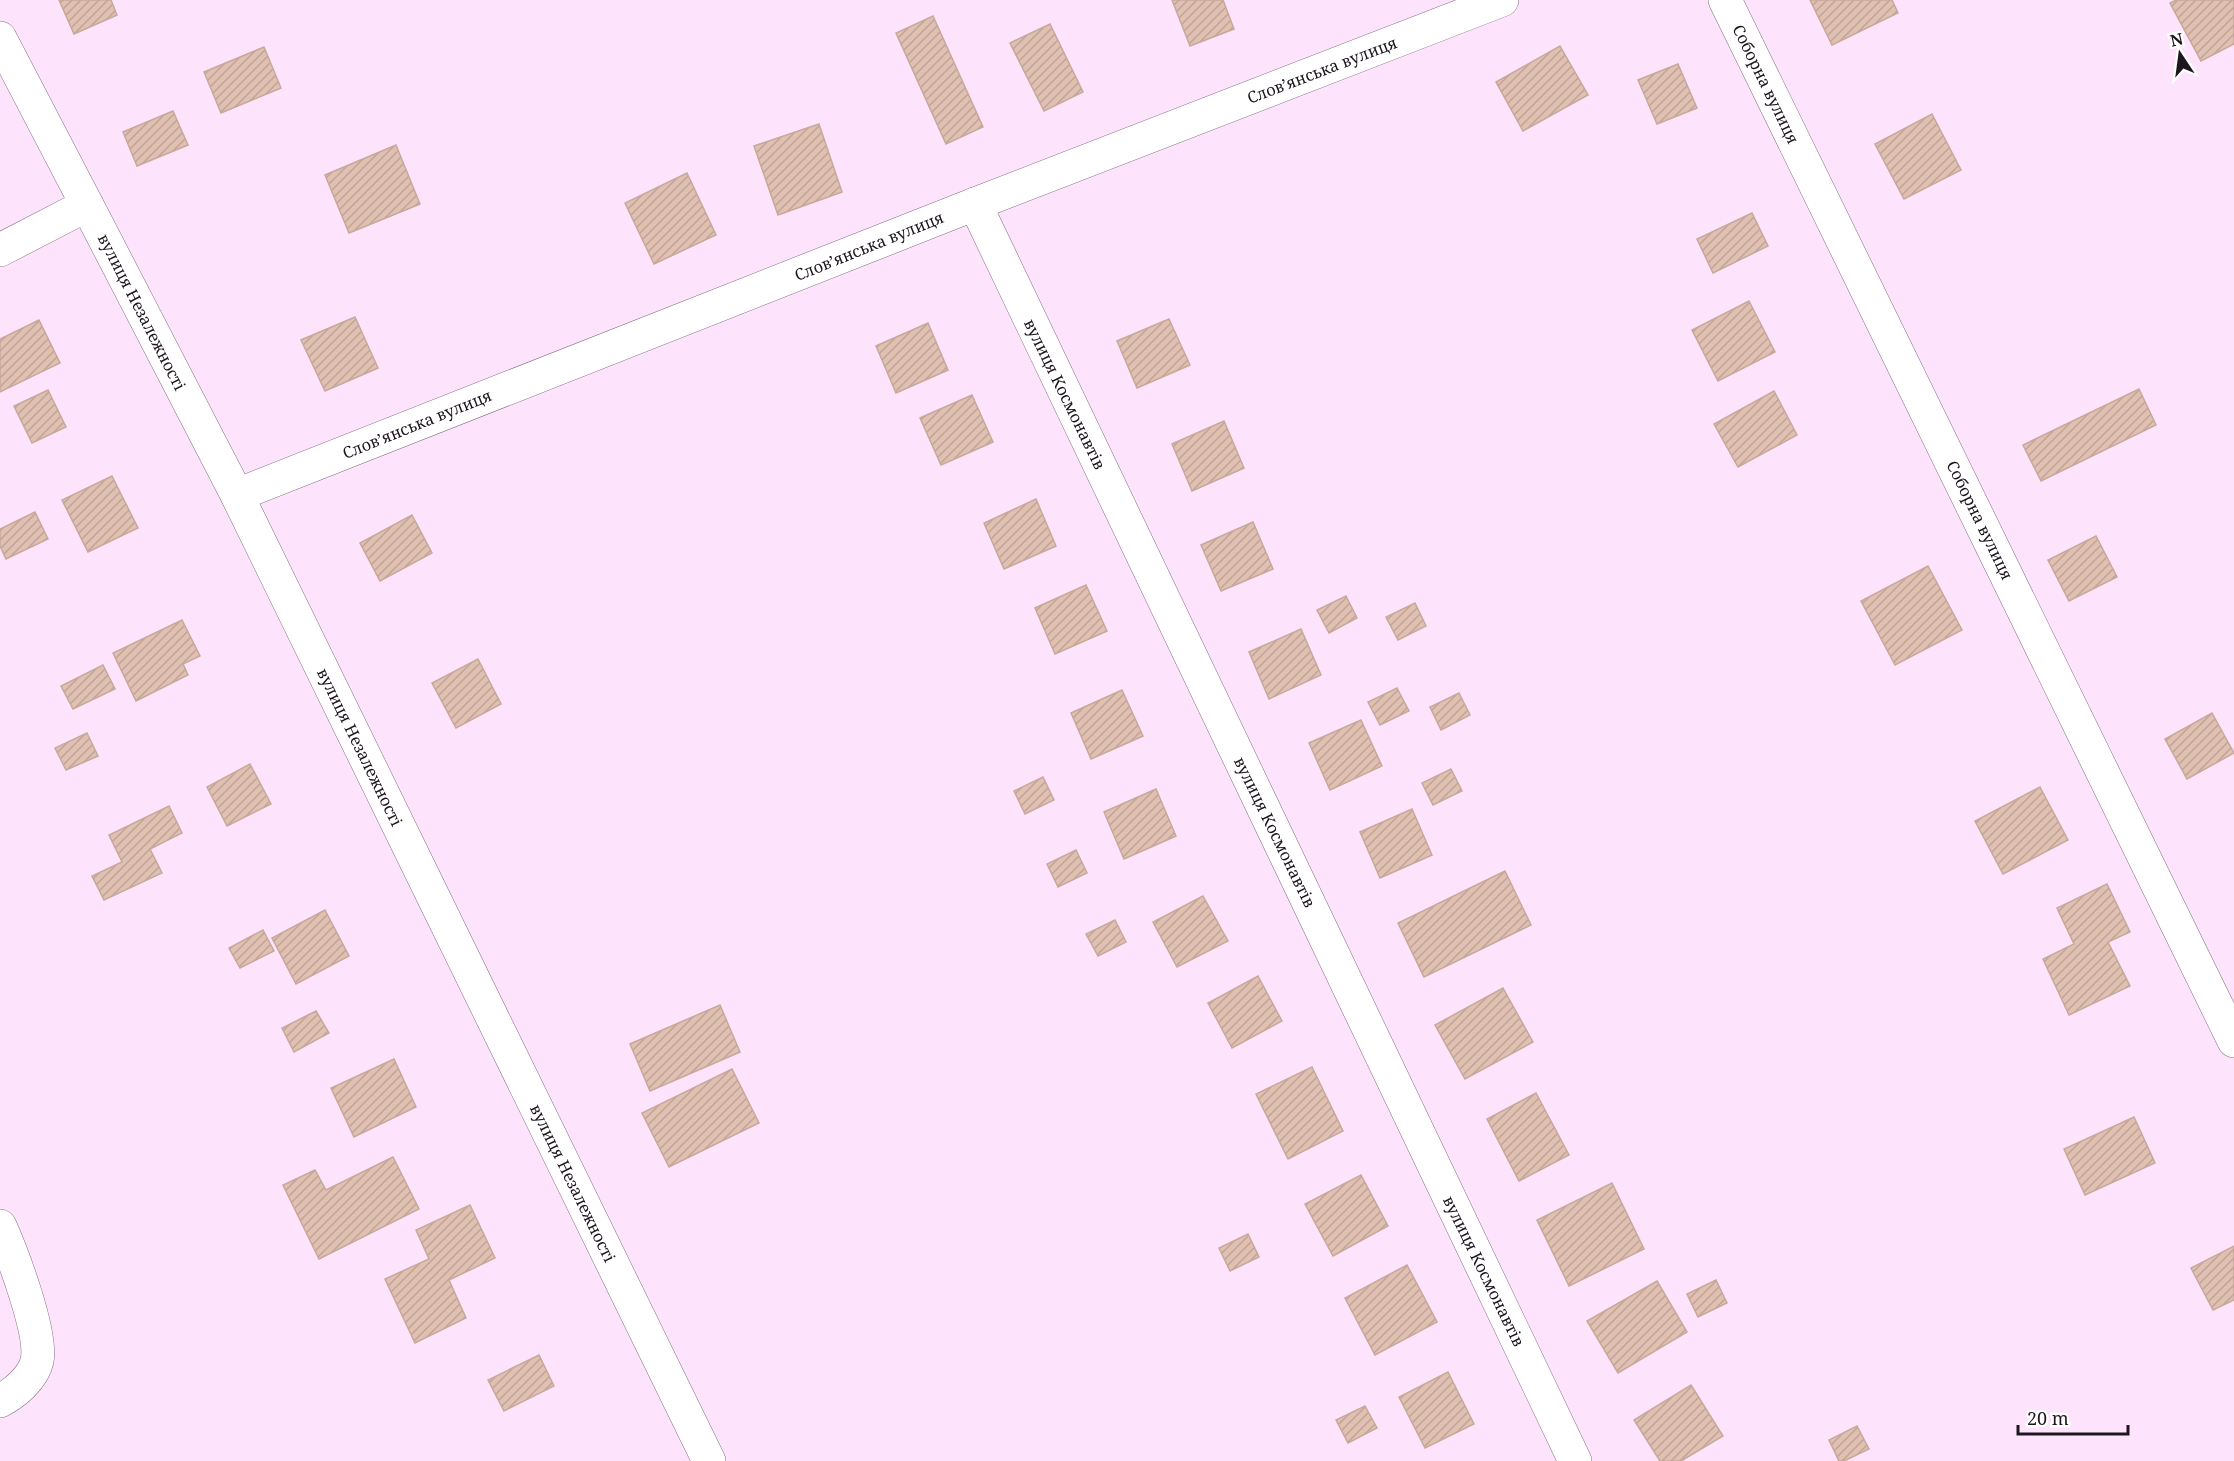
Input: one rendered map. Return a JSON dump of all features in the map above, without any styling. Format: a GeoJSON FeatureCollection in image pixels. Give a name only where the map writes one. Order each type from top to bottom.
{"type":"FeatureCollection","features":[{"type":"Feature","properties":{"kind":"street","name":"Словʼянська вулиця"},"geometry":{"type":"LineString","coordinates":[[237,495],[975,204],[1502,0]]}},
{"type":"Feature","properties":{"kind":"street","name":"Соборна вулиця"},"geometry":{"type":"LineString","coordinates":[[1725,0],[2234,1041]]}},
{"type":"Feature","properties":{"kind":"street","name":"вулиця Незалежності"},"geometry":{"type":"LineString","coordinates":[[0,38],[237,495],[709,1461]]}},
{"type":"Feature","properties":{"kind":"street","name":"вулиця Космонавтів"},"geometry":{"type":"LineString","coordinates":[[975,204],[1575,1461]]}},
{"type":"Feature","properties":{"kind":"street"},"geometry":{"type":"LineString","coordinates":[[0,250],[87,205]]}},
{"type":"Feature","properties":{"kind":"street"},"geometry":{"type":"LineString","coordinates":[[0,1226],[30,1309],[35,1332],[37,1360],[26,1382],[0,1401]]}},
{"type":"Feature","properties":{"kind":"building"},"geometry":{"type":"Polygon","coordinates":[[[59,0],[111,0],[117,15],[74,34],[59,0]]]}},
{"type":"Feature","properties":{"kind":"building"},"geometry":{"type":"Polygon","coordinates":[[[1172,0],[1223,0],[1234,29],[1190,46],[1172,0]]]}},
{"type":"Feature","properties":{"kind":"building"},"geometry":{"type":"Polygon","coordinates":[[[1810,0],[1892,0],[1898,13],[1832,45],[1810,0]]]}},
{"type":"Feature","properties":{"kind":"building"},"geometry":{"type":"Polygon","coordinates":[[[2176,0],[2234,0],[2234,44],[2201,61],[2170,3],[2176,0]]]}},
{"type":"Feature","properties":{"kind":"building"},"geometry":{"type":"Polygon","coordinates":[[[933,16],[983,127],[946,144],[896,33],[933,16]]]}},
{"type":"Feature","properties":{"kind":"building"},"geometry":{"type":"Polygon","coordinates":[[[1050,24],[1083,92],[1044,111],[1010,43],[1050,24]]]}},
{"type":"Feature","properties":{"kind":"building"},"geometry":{"type":"Polygon","coordinates":[[[1560,46],[1588,95],[1523,131],[1496,82],[1560,46]]]}},
{"type":"Feature","properties":{"kind":"building"},"geometry":{"type":"Polygon","coordinates":[[[264,47],[281,88],[221,113],[204,72],[264,47]]]}},
{"type":"Feature","properties":{"kind":"building"},"geometry":{"type":"Polygon","coordinates":[[[1678,64],[1697,108],[1657,124],[1638,80],[1678,64]]]}},
{"type":"Feature","properties":{"kind":"building"},"geometry":{"type":"Polygon","coordinates":[[[173,111],[188,145],[137,166],[123,132],[173,111]]]}},
{"type":"Feature","properties":{"kind":"building"},"geometry":{"type":"Polygon","coordinates":[[[1932,114],[1961,170],[1904,199],[1875,144],[1932,114]]]}},
{"type":"Feature","properties":{"kind":"building"},"geometry":{"type":"Polygon","coordinates":[[[819,124],[842,192],[778,215],[754,146],[819,124]]]}},
{"type":"Feature","properties":{"kind":"building"},"geometry":{"type":"Polygon","coordinates":[[[396,145],[420,204],[349,233],[325,175],[396,145]]]}},
{"type":"Feature","properties":{"kind":"building"},"geometry":{"type":"Polygon","coordinates":[[[687,173],[716,235],[654,264],[625,203],[687,173]]]}},
{"type":"Feature","properties":{"kind":"building"},"geometry":{"type":"Polygon","coordinates":[[[1752,213],[1768,246],[1713,273],[1697,239],[1752,213]]]}},
{"type":"Feature","properties":{"kind":"building"},"geometry":{"type":"Polygon","coordinates":[[[1749,301],[1775,352],[1718,381],[1692,330],[1749,301]]]}},
{"type":"Feature","properties":{"kind":"building"},"geometry":{"type":"Polygon","coordinates":[[[355,317],[378,368],[325,391],[301,340],[355,317]]]}},
{"type":"Feature","properties":{"kind":"building"},"geometry":{"type":"Polygon","coordinates":[[[1169,319],[1190,365],[1137,388],[1117,341],[1169,319]]]}},
{"type":"Feature","properties":{"kind":"building"},"geometry":{"type":"Polygon","coordinates":[[[39,320],[60,363],[0,392],[0,339],[39,320]]]}},
{"type":"Feature","properties":{"kind":"building"},"geometry":{"type":"Polygon","coordinates":[[[928,323],[948,370],[896,393],[876,346],[928,323]]]}},
{"type":"Feature","properties":{"kind":"building"},"geometry":{"type":"Polygon","coordinates":[[[2139,389],[2156,425],[2041,481],[2023,445],[2139,389]]]}},
{"type":"Feature","properties":{"kind":"building"},"geometry":{"type":"Polygon","coordinates":[[[48,390],[66,427],[32,443],[14,406],[48,390]]]}},
{"type":"Feature","properties":{"kind":"building"},"geometry":{"type":"Polygon","coordinates":[[[1774,391],[1797,435],[1738,467],[1714,424],[1774,391]]]}},
{"type":"Feature","properties":{"kind":"building"},"geometry":{"type":"Polygon","coordinates":[[[972,395],[993,442],[941,465],[920,418],[972,395]]]}},
{"type":"Feature","properties":{"kind":"building"},"geometry":{"type":"Polygon","coordinates":[[[1224,421],[1244,468],[1192,491],[1172,444],[1224,421]]]}},
{"type":"Feature","properties":{"kind":"building"},"geometry":{"type":"Polygon","coordinates":[[[112,476],[138,528],[88,552],[62,500],[112,476]]]}},
{"type":"Feature","properties":{"kind":"building"},"geometry":{"type":"Polygon","coordinates":[[[1036,499],[1056,546],[1004,569],[984,523],[1036,499]]]}},
{"type":"Feature","properties":{"kind":"building"},"geometry":{"type":"Polygon","coordinates":[[[35,512],[48,539],[6,559],[0,546],[0,529],[35,512]]]}},
{"type":"Feature","properties":{"kind":"building"},"geometry":{"type":"Polygon","coordinates":[[[412,515],[432,553],[380,581],[360,543],[412,515]]]}},
{"type":"Feature","properties":{"kind":"building"},"geometry":{"type":"Polygon","coordinates":[[[1253,522],[1273,569],[1221,591],[1201,545],[1253,522]]]}},
{"type":"Feature","properties":{"kind":"building"},"geometry":{"type":"Polygon","coordinates":[[[2096,536],[2117,577],[2069,601],[2048,560],[2096,536]]]}},
{"type":"Feature","properties":{"kind":"building"},"geometry":{"type":"Polygon","coordinates":[[[1928,566],[1962,630],[1895,665],[1861,601],[1928,566]]]}},
{"type":"Feature","properties":{"kind":"building"},"geometry":{"type":"Polygon","coordinates":[[[1086,585],[1107,631],[1055,654],[1035,608],[1086,585]]]}},
{"type":"Feature","properties":{"kind":"building"},"geometry":{"type":"Polygon","coordinates":[[[1346,596],[1357,618],[1329,633],[1317,610],[1346,596]]]}},
{"type":"Feature","properties":{"kind":"building"},"geometry":{"type":"Polygon","coordinates":[[[1415,603],[1426,626],[1398,640],[1386,617],[1415,603]]]}},
{"type":"Feature","properties":{"kind":"building"},"geometry":{"type":"Polygon","coordinates":[[[182,620],[200,656],[183,664],[188,675],[136,701],[113,653],[182,620]]]}},
{"type":"Feature","properties":{"kind":"building"},"geometry":{"type":"Polygon","coordinates":[[[1301,629],[1321,675],[1269,699],[1249,652],[1301,629]]]}},
{"type":"Feature","properties":{"kind":"building"},"geometry":{"type":"Polygon","coordinates":[[[478,659],[501,704],[456,728],[432,683],[478,659]]]}},
{"type":"Feature","properties":{"kind":"building"},"geometry":{"type":"Polygon","coordinates":[[[103,665],[115,689],[73,709],[61,686],[103,665]]]}},
{"type":"Feature","properties":{"kind":"building"},"geometry":{"type":"Polygon","coordinates":[[[1397,688],[1409,711],[1380,725],[1368,702],[1397,688]]]}},
{"type":"Feature","properties":{"kind":"building"},"geometry":{"type":"Polygon","coordinates":[[[1122,690],[1143,736],[1091,759],[1071,713],[1122,690]]]}},
{"type":"Feature","properties":{"kind":"building"},"geometry":{"type":"Polygon","coordinates":[[[1459,693],[1470,715],[1441,730],[1430,707],[1459,693]]]}},
{"type":"Feature","properties":{"kind":"building"},"geometry":{"type":"Polygon","coordinates":[[[2212,713],[2234,753],[2187,779],[2165,739],[2212,713]]]}},
{"type":"Feature","properties":{"kind":"building"},"geometry":{"type":"Polygon","coordinates":[[[1361,720],[1382,766],[1330,790],[1309,743],[1361,720]]]}},
{"type":"Feature","properties":{"kind":"building"},"geometry":{"type":"Polygon","coordinates":[[[87,733],[98,756],[66,770],[55,748],[87,733]]]}},
{"type":"Feature","properties":{"kind":"building"},"geometry":{"type":"Polygon","coordinates":[[[250,764],[271,804],[227,826],[207,787],[250,764]]]}},
{"type":"Feature","properties":{"kind":"building"},"geometry":{"type":"Polygon","coordinates":[[[1451,769],[1462,791],[1433,805],[1422,783],[1451,769]]]}},
{"type":"Feature","properties":{"kind":"building"},"geometry":{"type":"Polygon","coordinates":[[[1043,777],[1054,800],[1025,814],[1014,791],[1043,777]]]}},
{"type":"Feature","properties":{"kind":"building"},"geometry":{"type":"Polygon","coordinates":[[[2040,787],[2068,840],[2003,874],[1975,821],[2040,787]]]}},
{"type":"Feature","properties":{"kind":"building"},"geometry":{"type":"Polygon","coordinates":[[[1156,789],[1176,836],[1124,859],[1104,812],[1156,789]]]}},
{"type":"Feature","properties":{"kind":"building"},"geometry":{"type":"Polygon","coordinates":[[[169,806],[182,833],[150,849],[162,873],[104,900],[92,876],[122,862],[109,835],[169,806]]]}},
{"type":"Feature","properties":{"kind":"building"},"geometry":{"type":"Polygon","coordinates":[[[1412,809],[1432,855],[1380,878],[1360,832],[1412,809]]]}},
{"type":"Feature","properties":{"kind":"building"},"geometry":{"type":"Polygon","coordinates":[[[1076,850],[1087,873],[1058,887],[1047,864],[1076,850]]]}},
{"type":"Feature","properties":{"kind":"building"},"geometry":{"type":"Polygon","coordinates":[[[1505,871],[1531,925],[1424,977],[1398,923],[1505,871]]]}},
{"type":"Feature","properties":{"kind":"building"},"geometry":{"type":"Polygon","coordinates":[[[2107,884],[2130,932],[2108,942],[2130,986],[2069,1015],[2043,959],[2074,944],[2057,908],[2107,884]]]}},
{"type":"Feature","properties":{"kind":"building"},"geometry":{"type":"Polygon","coordinates":[[[1203,896],[1228,941],[1177,967],[1153,922],[1203,896]]]}},
{"type":"Feature","properties":{"kind":"building"},"geometry":{"type":"Polygon","coordinates":[[[325,910],[349,956],[296,984],[272,938],[325,910]]]}},
{"type":"Feature","properties":{"kind":"building"},"geometry":{"type":"Polygon","coordinates":[[[1115,920],[1126,942],[1098,956],[1086,934],[1115,920]]]}},
{"type":"Feature","properties":{"kind":"building"},"geometry":{"type":"Polygon","coordinates":[[[263,930],[274,951],[240,968],[229,948],[263,930]]]}},
{"type":"Feature","properties":{"kind":"building"},"geometry":{"type":"Polygon","coordinates":[[[1258,976],[1282,1021],[1232,1048],[1208,1003],[1258,976]]]}},
{"type":"Feature","properties":{"kind":"building"},"geometry":{"type":"Polygon","coordinates":[[[1503,988],[1533,1042],[1465,1079],[1435,1025],[1503,988]]]}},
{"type":"Feature","properties":{"kind":"building"},"geometry":{"type":"Polygon","coordinates":[[[720,1005],[740,1052],[650,1091],[630,1044],[720,1005]]]}},
{"type":"Feature","properties":{"kind":"building"},"geometry":{"type":"Polygon","coordinates":[[[316,1011],[329,1033],[294,1052],[282,1028],[316,1011]]]}},
{"type":"Feature","properties":{"kind":"building"},"geometry":{"type":"Polygon","coordinates":[[[394,1059],[416,1107],[354,1137],[331,1088],[394,1059]]]}},
{"type":"Feature","properties":{"kind":"building"},"geometry":{"type":"Polygon","coordinates":[[[1312,1067],[1343,1131],[1288,1159],[1256,1094],[1312,1067]]]}},
{"type":"Feature","properties":{"kind":"building"},"geometry":{"type":"Polygon","coordinates":[[[732,1069],[759,1123],[669,1167],[642,1113],[732,1069]]]}},
{"type":"Feature","properties":{"kind":"building"},"geometry":{"type":"Polygon","coordinates":[[[1536,1093],[1569,1155],[1519,1181],[1487,1119],[1536,1093]]]}},
{"type":"Feature","properties":{"kind":"building"},"geometry":{"type":"Polygon","coordinates":[[[2134,1117],[2155,1163],[2085,1195],[2064,1149],[2134,1117]]]}},
{"type":"Feature","properties":{"kind":"building"},"geometry":{"type":"Polygon","coordinates":[[[393,1157],[419,1209],[319,1259],[283,1185],[315,1170],[326,1190],[393,1157]]]}},
{"type":"Feature","properties":{"kind":"building"},"geometry":{"type":"Polygon","coordinates":[[[1361,1175],[1388,1226],[1333,1256],[1305,1204],[1361,1175]]]}},
{"type":"Feature","properties":{"kind":"building"},"geometry":{"type":"Polygon","coordinates":[[[1612,1183],[1644,1249],[1569,1286],[1537,1220],[1612,1183]]]}},
{"type":"Feature","properties":{"kind":"building"},"geometry":{"type":"Polygon","coordinates":[[[470,1205],[495,1258],[449,1280],[466,1318],[415,1343],[385,1279],[429,1259],[416,1230],[470,1205]]]}},
{"type":"Feature","properties":{"kind":"building"},"geometry":{"type":"Polygon","coordinates":[[[1248,1234],[1259,1257],[1230,1271],[1219,1248],[1248,1234]]]}},
{"type":"Feature","properties":{"kind":"building"},"geometry":{"type":"Polygon","coordinates":[[[2234,1246],[2234,1300],[2213,1310],[2191,1268],[2234,1246]]]}},
{"type":"Feature","properties":{"kind":"building"},"geometry":{"type":"Polygon","coordinates":[[[1407,1265],[1437,1322],[1375,1355],[1345,1298],[1407,1265]]]}},
{"type":"Feature","properties":{"kind":"building"},"geometry":{"type":"Polygon","coordinates":[[[1716,1280],[1727,1303],[1698,1317],[1687,1294],[1716,1280]]]}},
{"type":"Feature","properties":{"kind":"building"},"geometry":{"type":"Polygon","coordinates":[[[1657,1281],[1687,1332],[1618,1373],[1587,1321],[1657,1281]]]}},
{"type":"Feature","properties":{"kind":"building"},"geometry":{"type":"Polygon","coordinates":[[[539,1355],[554,1386],[504,1411],[488,1380],[539,1355]]]}},
{"type":"Feature","properties":{"kind":"building"},"geometry":{"type":"Polygon","coordinates":[[[1448,1372],[1474,1424],[1425,1448],[1399,1397],[1448,1372]]]}},
{"type":"Feature","properties":{"kind":"building"},"geometry":{"type":"Polygon","coordinates":[[[1691,1385],[1723,1436],[1681,1461],[1660,1461],[1634,1420],[1691,1385]]]}},
{"type":"Feature","properties":{"kind":"building"},"geometry":{"type":"Polygon","coordinates":[[[1365,1406],[1377,1428],[1348,1443],[1336,1420],[1365,1406]]]}},
{"type":"Feature","properties":{"kind":"building"},"geometry":{"type":"Polygon","coordinates":[[[1857,1426],[1869,1449],[1844,1461],[1839,1461],[1829,1440],[1857,1426]]]}}]}
